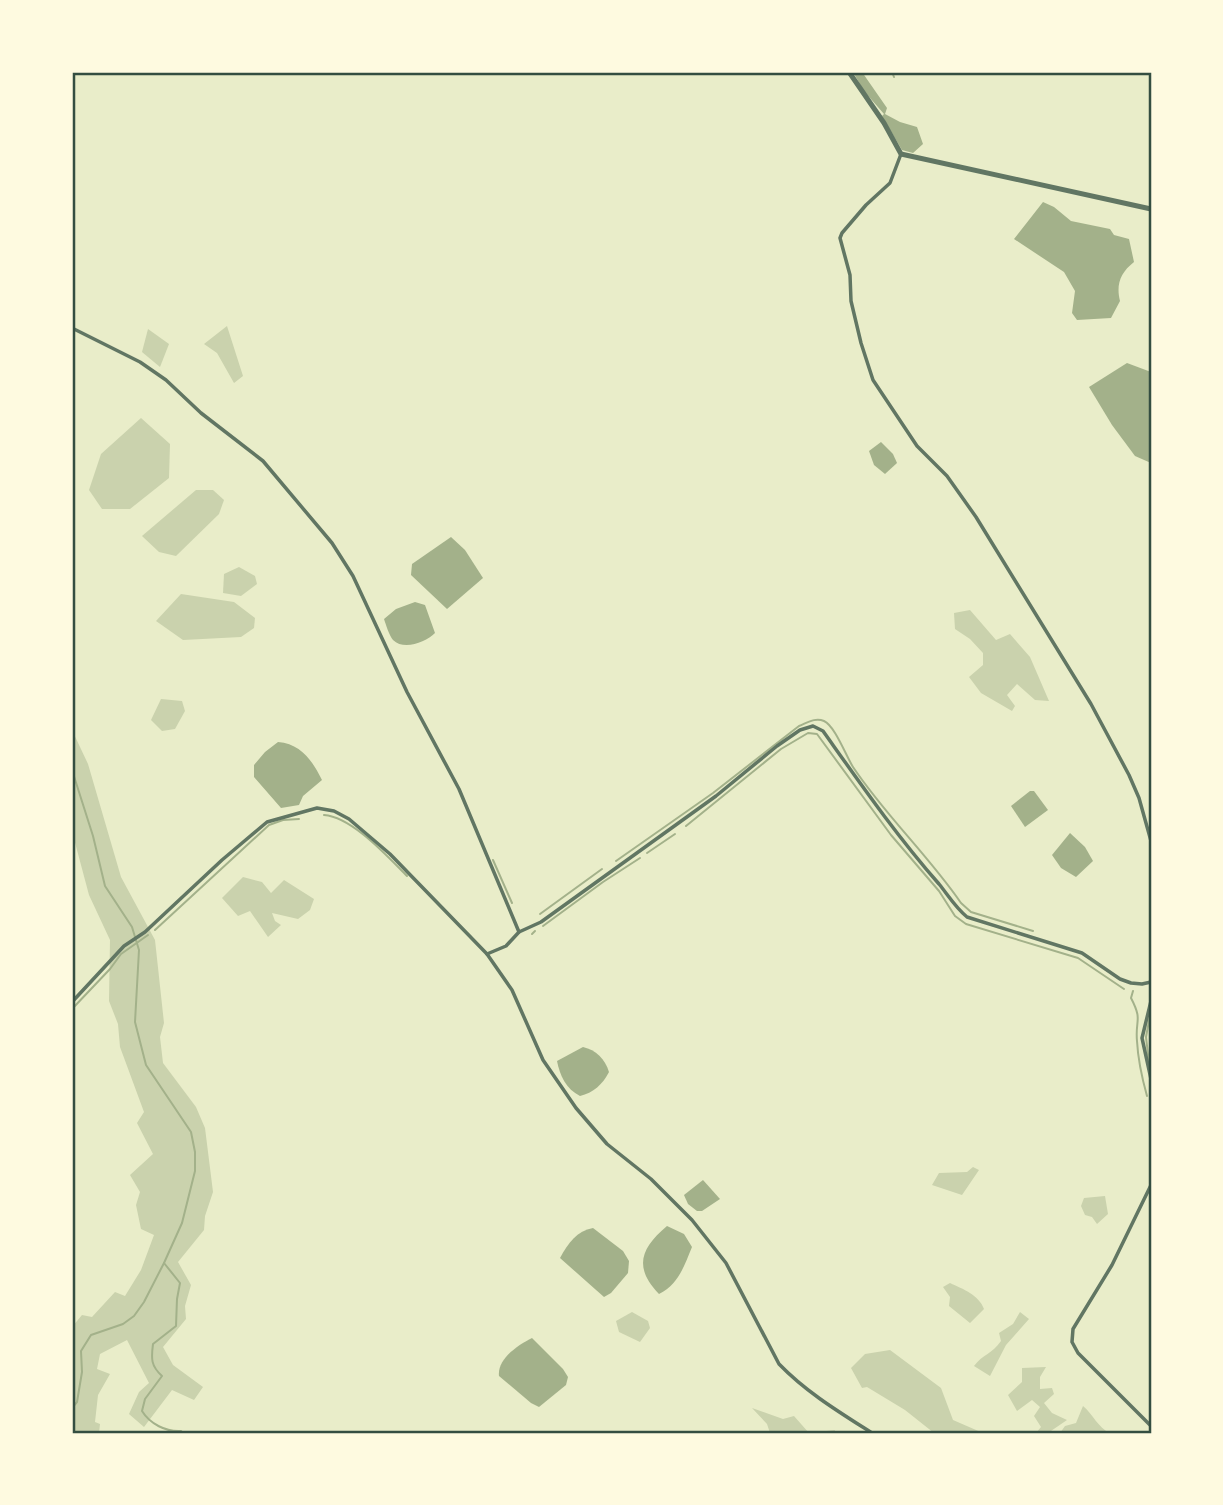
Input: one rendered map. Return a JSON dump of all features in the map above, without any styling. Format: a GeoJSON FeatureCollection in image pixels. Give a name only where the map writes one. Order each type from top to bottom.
{"type":"FeatureCollection","features":[{"type":"Feature","properties":{"kind":"street"},"geometry":{"type":"LineString","coordinates":[[849,72],[884,123],[901,154],[1151,209]]}},
{"type":"Feature","properties":{"kind":"street"},"geometry":{"type":"LineString","coordinates":[[901,154],[890,183],[866,205],[840,238],[850,275],[851,301],[858,332],[873,380],[916,446],[947,476],[976,517],[1091,704],[1129,775],[1139,798],[1151,841]]}},
{"type":"Feature","properties":{"kind":"street"},"geometry":{"type":"LineString","coordinates":[[72,328],[140,362],[166,380],[201,413],[262,461],[332,543],[353,576],[407,692],[459,789],[519,932]]}},
{"type":"Feature","properties":{"kind":"street"},"geometry":{"type":"LineString","coordinates":[[487,954],[506,946],[519,932],[541,922],[716,796],[777,746],[800,730],[813,726],[823,731],[895,833],[956,908],[967,917],[1082,953],[1119,979],[1131,983],[1151,982]]}},
{"type":"Feature","properties":{"kind":"street"},"geometry":{"type":"LineString","coordinates":[[72,1002],[124,946],[145,932],[267,822],[317,808],[334,811],[349,819],[390,854],[487,954],[512,990],[543,1060],[576,1108],[607,1144],[651,1179],[677,1205],[720,1255],[779,1364],[832,1407],[872,1433]]}},
{"type":"Feature","properties":{"kind":"street"},"geometry":{"type":"LineString","coordinates":[[1151,1001],[1142,1038],[1151,1079]]}},
{"type":"Feature","properties":{"kind":"street"},"geometry":{"type":"LineString","coordinates":[[1151,1185],[1118,1253],[1073,1329],[1072,1342],[1078,1353],[1151,1426]]}},
{"type":"Feature","properties":{"kind":"shaded area"},"geometry":{"type":"Polygon","coordinates":[[[853,72],[862,72],[887,108],[885,114],[917,127],[923,144],[913,153],[902,150],[882,116],[884,114],[864,91],[853,72]]]}},
{"type":"Feature","properties":{"kind":"shaded area"},"geometry":{"type":"Polygon","coordinates":[[[1043,202],[1071,221],[1110,229],[1114,235],[1129,239],[1134,262],[1125,270],[1120,280],[1120,301],[1111,318],[1077,320],[1072,313],[1075,291],[1064,272],[1014,239],[1043,202]]]}},
{"type":"Feature","properties":{"kind":"shaded area"},"geometry":{"type":"Polygon","coordinates":[[[227,326],[243,376],[234,383],[217,353],[204,344],[227,326]]]}},
{"type":"Feature","properties":{"kind":"shaded area"},"geometry":{"type":"Polygon","coordinates":[[[148,329],[169,344],[160,367],[142,352],[148,329]]]}},
{"type":"Feature","properties":{"kind":"shaded area"},"geometry":{"type":"Polygon","coordinates":[[[1127,363],[1151,372],[1151,463],[1135,456],[1089,387],[1127,363]]]}},
{"type":"Feature","properties":{"kind":"shaded area"},"geometry":{"type":"Polygon","coordinates":[[[141,418],[170,444],[169,478],[130,509],[102,509],[89,490],[101,454],[141,418]]]}},
{"type":"Feature","properties":{"kind":"shaded area"},"geometry":{"type":"Polygon","coordinates":[[[881,442],[893,454],[897,463],[885,474],[874,465],[869,451],[881,442]]]}},
{"type":"Feature","properties":{"kind":"shaded area"},"geometry":{"type":"Polygon","coordinates":[[[196,490],[213,490],[224,500],[219,514],[176,556],[159,552],[142,536],[196,490]]]}},
{"type":"Feature","properties":{"kind":"shaded area"},"geometry":{"type":"Polygon","coordinates":[[[451,537],[465,550],[483,578],[447,609],[411,575],[412,564],[451,537]]]}},
{"type":"Feature","properties":{"kind":"shaded area"},"geometry":{"type":"Polygon","coordinates":[[[239,567],[255,576],[257,584],[241,596],[223,593],[224,574],[239,567]]]}},
{"type":"Feature","properties":{"kind":"shaded area"},"geometry":{"type":"Polygon","coordinates":[[[181,594],[234,602],[255,618],[254,628],[241,637],[183,640],[156,621],[181,594]]]}},
{"type":"Feature","properties":{"kind":"shaded area"},"geometry":{"type":"Polygon","coordinates":[[[415,602],[425,605],[435,633],[415,644],[403,645],[393,640],[384,619],[396,609],[415,602]]]}},
{"type":"Feature","properties":{"kind":"shaded area"},"geometry":{"type":"Polygon","coordinates":[[[970,610],[996,640],[1010,634],[1030,657],[1049,701],[1035,700],[1017,684],[1007,695],[1015,706],[1012,711],[981,693],[969,677],[983,665],[983,653],[970,639],[955,629],[954,613],[970,610]]]}},
{"type":"Feature","properties":{"kind":"shaded area"},"geometry":{"type":"Polygon","coordinates":[[[161,699],[182,701],[185,711],[175,729],[162,731],[151,720],[161,699]]]}},
{"type":"Feature","properties":{"kind":"shaded area"},"geometry":{"type":"Polygon","coordinates":[[[72,730],[88,764],[121,877],[155,940],[164,1023],[160,1037],[163,1063],[196,1107],[205,1128],[213,1192],[205,1216],[204,1230],[178,1262],[191,1285],[185,1306],[186,1319],[163,1347],[173,1365],[203,1387],[194,1400],[172,1390],[144,1427],[129,1414],[139,1392],[149,1383],[127,1340],[100,1354],[97,1369],[110,1374],[98,1395],[95,1422],[100,1424],[99,1433],[72,1433],[72,1327],[82,1315],[92,1317],[115,1292],[125,1296],[141,1270],[154,1235],[141,1229],[136,1205],[140,1192],[130,1175],[153,1154],[137,1123],[144,1112],[120,1047],[118,1024],[109,1001],[110,940],[89,895],[73,835],[72,730]]]}},
{"type":"Feature","properties":{"kind":"shaded area"},"geometry":{"type":"Polygon","coordinates":[[[278,742],[293,746],[305,754],[322,780],[303,796],[299,805],[281,808],[254,777],[254,765],[278,742]]]}},
{"type":"Feature","properties":{"kind":"shaded area"},"geometry":{"type":"Polygon","coordinates":[[[1030,791],[1034,791],[1048,810],[1025,827],[1011,806],[1030,791]]]}},
{"type":"Feature","properties":{"kind":"shaded area"},"geometry":{"type":"Polygon","coordinates":[[[1070,833],[1085,847],[1093,861],[1076,877],[1061,868],[1052,855],[1070,833]]]}},
{"type":"Feature","properties":{"kind":"shaded area"},"geometry":{"type":"Polygon","coordinates":[[[243,877],[262,882],[271,893],[284,880],[314,899],[310,910],[298,919],[272,913],[275,921],[281,925],[268,937],[250,911],[238,916],[222,898],[243,877]]]}},
{"type":"Feature","properties":{"kind":"shaded area"},"geometry":{"type":"Polygon","coordinates":[[[583,1047],[599,1056],[609,1072],[597,1087],[580,1096],[564,1082],[557,1061],[583,1047]]]}},
{"type":"Feature","properties":{"kind":"shaded area"},"geometry":{"type":"Polygon","coordinates":[[[973,1167],[979,1170],[962,1195],[932,1185],[939,1173],[967,1172],[973,1167]]]}},
{"type":"Feature","properties":{"kind":"shaded area"},"geometry":{"type":"Polygon","coordinates":[[[703,1180],[720,1199],[702,1211],[697,1211],[688,1204],[684,1195],[703,1180]]]}},
{"type":"Feature","properties":{"kind":"shaded area"},"geometry":{"type":"Polygon","coordinates":[[[1105,1196],[1108,1214],[1097,1224],[1092,1217],[1085,1215],[1081,1206],[1084,1198],[1105,1196]]]}},
{"type":"Feature","properties":{"kind":"shaded area"},"geometry":{"type":"Polygon","coordinates":[[[667,1226],[684,1234],[692,1247],[676,1280],[659,1294],[643,1266],[646,1250],[667,1226]]]}},
{"type":"Feature","properties":{"kind":"shaded area"},"geometry":{"type":"Polygon","coordinates":[[[593,1228],[623,1251],[629,1261],[628,1273],[611,1293],[604,1297],[560,1258],[574,1238],[593,1228]]]}},
{"type":"Feature","properties":{"kind":"shaded area"},"geometry":{"type":"Polygon","coordinates":[[[950,1283],[970,1293],[982,1304],[984,1309],[970,1323],[949,1306],[950,1297],[943,1287],[950,1283]]]}},
{"type":"Feature","properties":{"kind":"shaded area"},"geometry":{"type":"Polygon","coordinates":[[[632,1312],[648,1321],[650,1328],[640,1342],[619,1332],[616,1321],[632,1312]]]}},
{"type":"Feature","properties":{"kind":"shaded area"},"geometry":{"type":"Polygon","coordinates":[[[1020,1312],[1029,1319],[1006,1345],[990,1376],[974,1366],[998,1345],[1001,1341],[999,1333],[1013,1324],[1020,1312]]]}},
{"type":"Feature","properties":{"kind":"shaded area"},"geometry":{"type":"Polygon","coordinates":[[[532,1338],[568,1377],[566,1385],[539,1407],[499,1376],[505,1358],[532,1338]]]}},
{"type":"Feature","properties":{"kind":"shaded area"},"geometry":{"type":"Polygon","coordinates":[[[890,1350],[941,1388],[953,1420],[983,1433],[934,1433],[905,1410],[867,1387],[862,1388],[851,1368],[865,1354],[890,1350]]]}},
{"type":"Feature","properties":{"kind":"shaded area"},"geometry":{"type":"Polygon","coordinates":[[[1046,1367],[1040,1377],[1040,1389],[1052,1388],[1054,1394],[1044,1403],[1052,1413],[1067,1420],[1048,1433],[1036,1433],[1041,1427],[1034,1416],[1040,1407],[1032,1400],[1017,1411],[1008,1395],[1022,1382],[1022,1368],[1046,1367]]]}},
{"type":"Feature","properties":{"kind":"shaded area"},"geometry":{"type":"Polygon","coordinates":[[[1083,1406],[1102,1428],[1110,1433],[1060,1433],[1065,1426],[1076,1423],[1083,1406]]]}},
{"type":"Feature","properties":{"kind":"shaded area"},"geometry":{"type":"Polygon","coordinates":[[[752,1408],[783,1419],[794,1416],[809,1433],[770,1433],[767,1424],[752,1408]]]}},
{"type":"Feature","properties":{"kind":"shaded area"},"geometry":{"type":"Polygon","coordinates":[[[835,1430],[834,1433],[809,1433],[835,1430]]]}},
{"type":"Feature","properties":{"kind":"waterway"},"geometry":{"type":"LineString","coordinates":[[892,72],[894,77]]}},
{"type":"Feature","properties":{"kind":"waterway"},"geometry":{"type":"LineString","coordinates":[[616,861],[713,793],[799,726],[821,720],[832,729],[865,785],[961,903],[971,912],[1033,931]]}},
{"type":"Feature","properties":{"kind":"waterway"},"geometry":{"type":"LineString","coordinates":[[686,826],[781,749],[808,733],[817,734],[891,835],[939,891],[955,916],[966,924],[1078,958],[1124,989]]}},
{"type":"Feature","properties":{"kind":"waterway"},"geometry":{"type":"LineString","coordinates":[[72,770],[93,836],[105,886],[132,927],[139,950],[135,1022],[146,1065],[191,1132],[195,1152],[195,1171],[182,1223],[164,1263],[134,1316],[123,1324],[91,1335],[81,1351],[82,1372],[77,1402],[72,1408]]}},
{"type":"Feature","properties":{"kind":"waterway"},"geometry":{"type":"LineString","coordinates":[[324,815],[335,817],[357,830],[407,876]]}},
{"type":"Feature","properties":{"kind":"waterway"},"geometry":{"type":"LineString","coordinates":[[155,930],[269,825],[283,820],[299,819]]}},
{"type":"Feature","properties":{"kind":"waterway"},"geometry":{"type":"LineString","coordinates":[[647,853],[675,834]]}},
{"type":"Feature","properties":{"kind":"waterway"},"geometry":{"type":"LineString","coordinates":[[543,926],[640,858]]}},
{"type":"Feature","properties":{"kind":"waterway"},"geometry":{"type":"LineString","coordinates":[[493,860],[512,903]]}},
{"type":"Feature","properties":{"kind":"waterway"},"geometry":{"type":"LineString","coordinates":[[540,914],[602,869]]}},
{"type":"Feature","properties":{"kind":"waterway"},"geometry":{"type":"LineString","coordinates":[[532,934],[535,931]]}},
{"type":"Feature","properties":{"kind":"waterway"},"geometry":{"type":"LineString","coordinates":[[72,1009],[121,954],[148,935]]}},
{"type":"Feature","properties":{"kind":"waterway"},"geometry":{"type":"LineString","coordinates":[[1133,991],[1131,998],[1138,1016],[1138,1055],[1147,1096]]}},
{"type":"Feature","properties":{"kind":"waterway"},"geometry":{"type":"LineString","coordinates":[[1149,1063],[1146,1037],[1151,1010]]}},
{"type":"Feature","properties":{"kind":"waterway"},"geometry":{"type":"LineString","coordinates":[[164,1263],[180,1283],[176,1326],[153,1344],[153,1362],[162,1376],[145,1399],[142,1411],[149,1420],[159,1426],[183,1433]]}}]}
